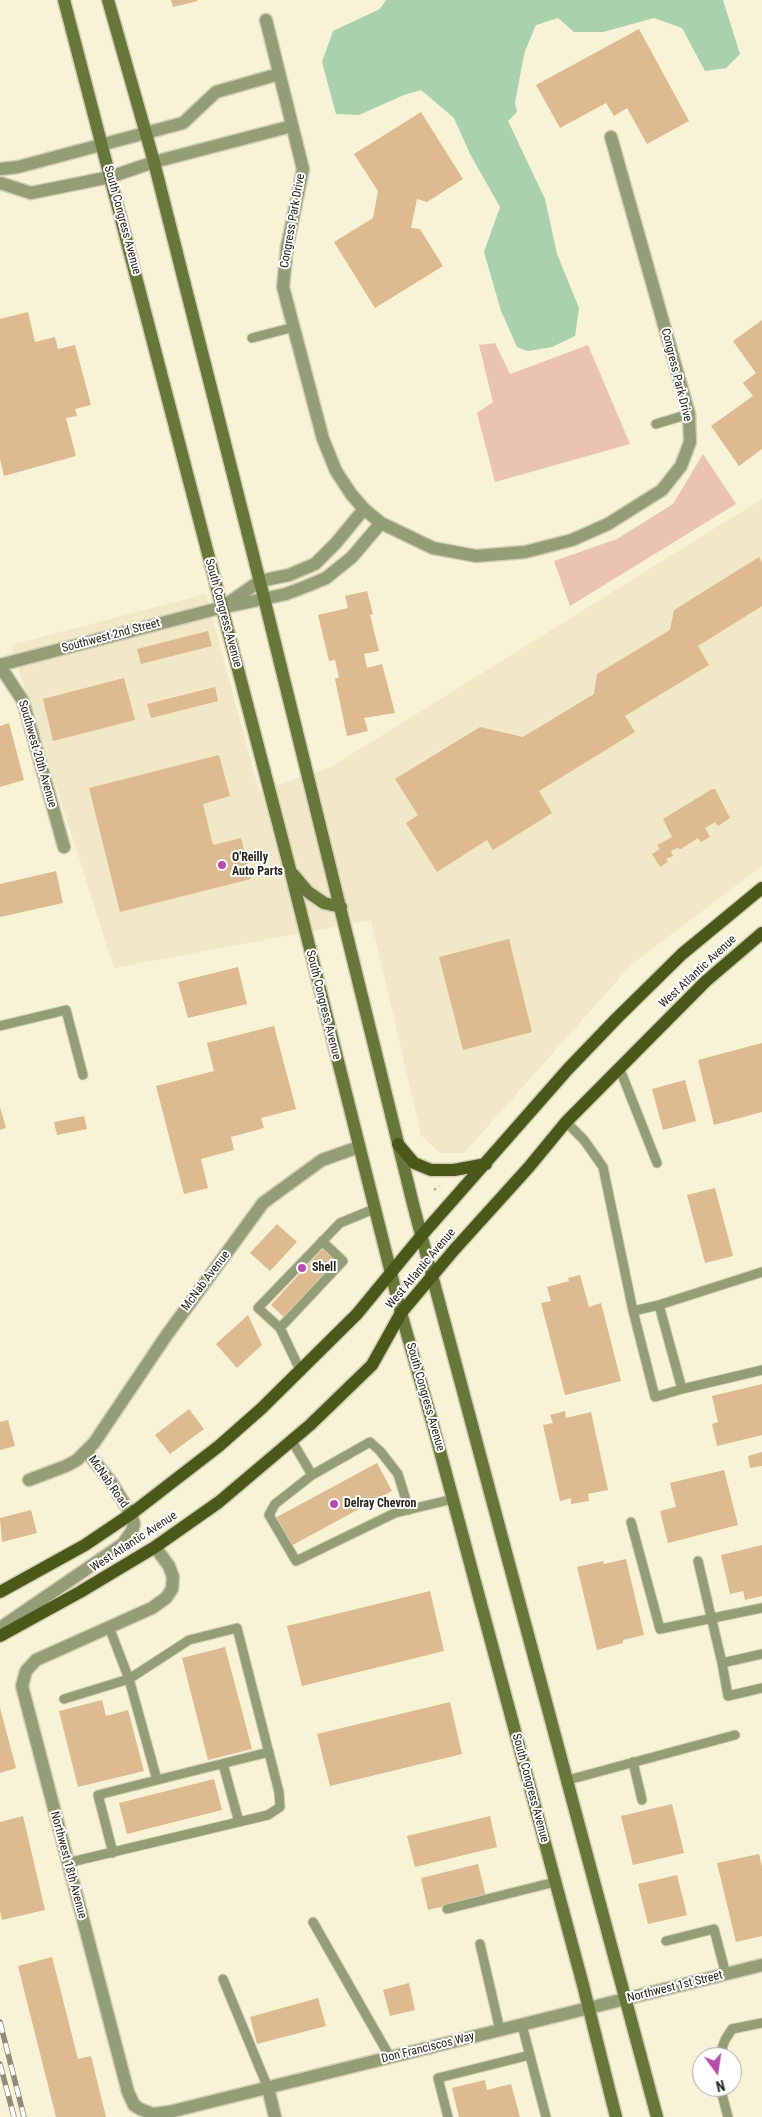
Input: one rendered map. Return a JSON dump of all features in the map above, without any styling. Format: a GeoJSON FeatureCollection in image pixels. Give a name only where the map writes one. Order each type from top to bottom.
{"type":"FeatureCollection","features":[{"type":"Feature","properties":{"kind":"main road","name":"South Congress Avenue"},"geometry":{"type":"LineString","coordinates":[[64,0],[291,873],[401,1313],[453,1499],[589,2008],[616,2117]]}},
{"type":"Feature","properties":{"kind":"main road"},"geometry":{"type":"LineString","coordinates":[[108,0],[154,162],[260,581],[398,1144],[657,2117]]}},
{"type":"Feature","properties":{"kind":"main road"},"geometry":{"type":"LineString","coordinates":[[291,873],[308,892],[324,903],[341,907]]}},
{"type":"Feature","properties":{"kind":"main road","name":"West Atlantic Avenue"},"geometry":{"type":"LineString","coordinates":[[0,1592],[85,1545],[131,1514],[234,1434],[301,1372],[357,1314],[422,1235],[568,1069],[617,1018],[682,954],[762,888]]}},
{"type":"Feature","properties":{"kind":"main road","name":"West Atlantic Avenue"},"geometry":{"type":"LineString","coordinates":[[0,1636],[80,1592],[155,1546],[219,1502],[292,1441],[372,1364],[401,1313],[566,1122],[706,981],[762,933]]}},
{"type":"Feature","properties":{"kind":"main road"},"geometry":{"type":"LineString","coordinates":[[398,1144],[414,1163],[431,1170],[454,1170],[486,1164]]}},
{"type":"Feature","properties":{"kind":"street","name":"Congress Park Drive"},"geometry":{"type":"LineString","coordinates":[[266,20],[303,169],[284,274],[286,302],[323,439],[336,471],[350,494],[364,509],[381,523],[433,548],[476,556],[525,552],[572,540],[608,524],[662,490],[681,466],[690,442],[689,414],[611,137]]}},
{"type":"Feature","properties":{"kind":"street"},"geometry":{"type":"LineString","coordinates":[[0,169],[18,167],[183,123],[216,92],[279,74]]}},
{"type":"Feature","properties":{"kind":"street"},"geometry":{"type":"LineString","coordinates":[[0,183],[31,193],[110,177],[154,162],[292,126]]}},
{"type":"Feature","properties":{"kind":"street"},"geometry":{"type":"LineString","coordinates":[[260,581],[289,575],[315,564],[336,543],[364,509]]}},
{"type":"Feature","properties":{"kind":"street"},"geometry":{"type":"LineString","coordinates":[[264,598],[286,594],[326,578],[352,557],[381,523]]}},
{"type":"Feature","properties":{"kind":"street","name":"Southwest 2nd Street"},"geometry":{"type":"LineString","coordinates":[[221,608],[260,581]]}},
{"type":"Feature","properties":{"kind":"street","name":"Southwest 2nd Street"},"geometry":{"type":"LineString","coordinates":[[0,665],[264,598]]}},
{"type":"Feature","properties":{"kind":"street","name":"Southwest 20th Avenue"},"geometry":{"type":"LineString","coordinates":[[0,665],[23,701],[64,847]]}},
{"type":"Feature","properties":{"kind":"street","name":"McNab Avenue"},"geometry":{"type":"LineString","coordinates":[[86,1452],[171,1328],[264,1204],[322,1160],[359,1147]]}},
{"type":"Feature","properties":{"kind":"street","name":"McNab Road"},"geometry":{"type":"LineString","coordinates":[[0,1628],[123,1544],[132,1531],[134,1524],[131,1514],[110,1482],[86,1452],[66,1466],[29,1480]]}},
{"type":"Feature","properties":{"kind":"street","name":"Northwest 18th Avenue"},"geometry":{"type":"LineString","coordinates":[[155,1546],[169,1566],[173,1577],[170,1593],[152,1608],[36,1660],[30,1664],[23,1678],[22,1686],[128,2092],[134,2105],[146,2112],[160,2113],[268,2088]]}},
{"type":"Feature","properties":{"kind":"street","name":"Northwest 1st Street"},"geometry":{"type":"LineString","coordinates":[[589,2008],[762,1965]]}},
{"type":"Feature","properties":{"kind":"street","name":"Don Franciscos Way"},"geometry":{"type":"LineString","coordinates":[[268,2088],[589,2008]]}},
{"type":"Feature","properties":{"kind":"street"},"geometry":{"type":"LineString","coordinates":[[268,2088],[275,2117]]}},
{"type":"Feature","properties":{"kind":"lane"},"geometry":{"type":"LineString","coordinates":[[252,338],[294,327]]}},
{"type":"Feature","properties":{"kind":"lane"},"geometry":{"type":"LineString","coordinates":[[656,424],[689,414]]}},
{"type":"Feature","properties":{"kind":"lane"},"geometry":{"type":"LineString","coordinates":[[0,1026],[66,1010],[83,1075]]}},
{"type":"Feature","properties":{"kind":"lane"},"geometry":{"type":"LineString","coordinates":[[619,1067],[657,1163]]}},
{"type":"Feature","properties":{"kind":"lane"},"geometry":{"type":"LineString","coordinates":[[566,1122],[584,1140],[603,1167],[634,1311],[656,1397],[762,1370]]}},
{"type":"Feature","properties":{"kind":"lane"},"geometry":{"type":"LineString","coordinates":[[301,1372],[280,1328],[258,1308],[280,1290],[340,1222],[374,1209]]}},
{"type":"Feature","properties":{"kind":"lane"},"geometry":{"type":"LineString","coordinates":[[280,1328],[297,1306],[327,1274],[343,1261],[322,1241]]}},
{"type":"Feature","properties":{"kind":"lane"},"geometry":{"type":"LineString","coordinates":[[634,1311],[659,1305],[762,1272]]}},
{"type":"Feature","properties":{"kind":"lane"},"geometry":{"type":"LineString","coordinates":[[659,1305],[682,1389]]}},
{"type":"Feature","properties":{"kind":"lane"},"geometry":{"type":"LineString","coordinates":[[292,1441],[312,1475]]}},
{"type":"Feature","properties":{"kind":"lane"},"geometry":{"type":"LineString","coordinates":[[409,1510],[398,1474],[380,1451],[370,1442],[312,1475],[275,1504],[269,1515],[296,1561],[395,1513],[409,1510],[453,1499]]}},
{"type":"Feature","properties":{"kind":"lane"},"geometry":{"type":"LineString","coordinates":[[631,1522],[660,1629],[762,1608]]}},
{"type":"Feature","properties":{"kind":"lane"},"geometry":{"type":"LineString","coordinates":[[698,1561],[728,1696],[762,1688]]}},
{"type":"Feature","properties":{"kind":"lane"},"geometry":{"type":"LineString","coordinates":[[109,1627],[130,1679],[157,1780]]}},
{"type":"Feature","properties":{"kind":"lane"},"geometry":{"type":"LineString","coordinates":[[64,1699],[130,1679],[189,1640],[238,1628],[280,1792],[280,1807],[268,1815],[68,1864]]}},
{"type":"Feature","properties":{"kind":"lane"},"geometry":{"type":"LineString","coordinates":[[722,1663],[762,1654]]}},
{"type":"Feature","properties":{"kind":"lane"},"geometry":{"type":"LineString","coordinates":[[568,1780],[735,1735]]}},
{"type":"Feature","properties":{"kind":"lane"},"geometry":{"type":"LineString","coordinates":[[112,1852],[98,1795],[269,1752]]}},
{"type":"Feature","properties":{"kind":"lane"},"geometry":{"type":"LineString","coordinates":[[633,1762],[642,1800]]}},
{"type":"Feature","properties":{"kind":"lane"},"geometry":{"type":"LineString","coordinates":[[223,1764],[239,1822]]}},
{"type":"Feature","properties":{"kind":"lane"},"geometry":{"type":"LineString","coordinates":[[448,1909],[555,1882]]}},
{"type":"Feature","properties":{"kind":"lane"},"geometry":{"type":"LineString","coordinates":[[313,1922],[390,2057]]}},
{"type":"Feature","properties":{"kind":"lane"},"geometry":{"type":"LineString","coordinates":[[666,1941],[714,1929],[726,1975]]}},
{"type":"Feature","properties":{"kind":"lane"},"geometry":{"type":"LineString","coordinates":[[480,1944],[500,2030]]}},
{"type":"Feature","properties":{"kind":"lane"},"geometry":{"type":"LineString","coordinates":[[223,1979],[268,2088]]}},
{"type":"Feature","properties":{"kind":"lane"},"geometry":{"type":"LineString","coordinates":[[723,2047],[732,2029],[762,2023]]}},
{"type":"Feature","properties":{"kind":"lane"},"geometry":{"type":"LineString","coordinates":[[522,2025],[546,2117]]}},
{"type":"Feature","properties":{"kind":"lane"},"geometry":{"type":"LineString","coordinates":[[448,2117],[438,2078],[530,2055]]}},
{"type":"Feature","properties":{"kind":"lane"},"geometry":{"type":"LineString","coordinates":[[723,2097],[728,2117]]}},
{"type":"Feature","properties":{"kind":"path"},"geometry":{"type":"LineString","coordinates":[[434,1190],[440,1186]]}},
{"type":"Feature","properties":{"kind":"shaded area"},"geometry":{"type":"Polygon","coordinates":[[[386,0],[723,0],[740,54],[726,68],[705,71],[682,28],[654,18],[603,32],[574,32],[558,18],[536,25],[525,51],[515,103],[517,112],[508,121],[545,199],[557,254],[579,308],[575,336],[552,347],[528,351],[517,347],[501,311],[484,252],[500,207],[470,154],[454,118],[421,90],[404,95],[359,115],[336,114],[322,62],[333,31],[380,9],[386,0]]]}},
{"type":"Feature","properties":{"kind":"shaded area"},"geometry":{"type":"Polygon","coordinates":[[[495,343],[510,374],[588,345],[630,444],[495,482],[477,413],[493,402],[479,345],[495,343]]]}},
{"type":"Feature","properties":{"kind":"shaded area"},"geometry":{"type":"Polygon","coordinates":[[[703,454],[736,504],[570,606],[554,561],[617,539],[673,504],[703,454]]]}},
{"type":"Feature","properties":{"kind":"shaded area"},"geometry":{"type":"Polygon","coordinates":[[[762,499],[762,866],[632,964],[464,1153],[440,1153],[421,1135],[371,920],[114,968],[11,645],[206,594],[259,791],[331,767],[762,499]]]}},
{"type":"Feature","properties":{"kind":"building"},"geometry":{"type":"Polygon","coordinates":[[[171,0],[197,0],[198,1],[173,7],[171,0]]]}},
{"type":"Feature","properties":{"kind":"building"},"geometry":{"type":"Polygon","coordinates":[[[639,29],[689,121],[647,144],[627,108],[614,116],[606,103],[560,128],[536,85],[639,29]]]}},
{"type":"Feature","properties":{"kind":"building"},"geometry":{"type":"Polygon","coordinates":[[[421,112],[463,179],[427,202],[417,199],[411,228],[420,229],[443,266],[375,308],[334,242],[373,218],[378,191],[354,154],[421,112]]]}},
{"type":"Feature","properties":{"kind":"building"},"geometry":{"type":"Polygon","coordinates":[[[28,312],[35,342],[55,337],[58,349],[75,345],[91,405],[75,409],[77,416],[66,418],[76,456],[4,476],[0,459],[0,319],[28,312]]]}},
{"type":"Feature","properties":{"kind":"building"},"geometry":{"type":"Polygon","coordinates":[[[762,320],[762,449],[739,466],[711,426],[753,396],[743,383],[756,373],[733,341],[762,320]]]}},
{"type":"Feature","properties":{"kind":"building"},"geometry":{"type":"Polygon","coordinates":[[[759,557],[762,562],[762,606],[698,646],[709,665],[625,716],[635,732],[539,791],[552,813],[493,850],[487,840],[437,872],[406,823],[418,815],[395,779],[480,727],[523,737],[594,694],[597,674],[670,630],[674,610],[759,557]]]}},
{"type":"Feature","properties":{"kind":"building"},"geometry":{"type":"Polygon","coordinates":[[[367,591],[373,614],[370,615],[379,651],[364,654],[367,668],[382,664],[395,713],[364,718],[368,731],[347,736],[335,679],[339,677],[335,660],[329,661],[318,615],[348,608],[345,596],[367,591]]]}},
{"type":"Feature","properties":{"kind":"building"},"geometry":{"type":"Polygon","coordinates":[[[208,631],[212,646],[141,664],[137,649],[208,631]]]}},
{"type":"Feature","properties":{"kind":"building"},"geometry":{"type":"Polygon","coordinates":[[[124,678],[135,720],[53,741],[43,699],[124,678]]]}},
{"type":"Feature","properties":{"kind":"building"},"geometry":{"type":"Polygon","coordinates":[[[215,687],[218,701],[151,718],[147,704],[215,687]]]}},
{"type":"Feature","properties":{"kind":"building"},"geometry":{"type":"Polygon","coordinates":[[[9,723],[24,780],[0,787],[0,726],[9,723]]]}},
{"type":"Feature","properties":{"kind":"building"},"geometry":{"type":"Polygon","coordinates":[[[219,755],[230,796],[203,804],[213,845],[241,838],[251,879],[120,912],[89,788],[219,755]]]}},
{"type":"Feature","properties":{"kind":"building"},"geometry":{"type":"Polygon","coordinates":[[[715,789],[730,818],[718,826],[715,822],[705,828],[710,837],[701,842],[698,838],[681,849],[677,848],[671,851],[673,856],[666,859],[668,862],[660,867],[652,854],[660,849],[657,845],[672,837],[663,819],[715,789]]]}},
{"type":"Feature","properties":{"kind":"building"},"geometry":{"type":"Polygon","coordinates":[[[56,871],[63,903],[0,917],[0,884],[56,871]]]}},
{"type":"Feature","properties":{"kind":"building"},"geometry":{"type":"Polygon","coordinates":[[[509,939],[532,1032],[463,1050],[439,957],[509,939]]]}},
{"type":"Feature","properties":{"kind":"building"},"geometry":{"type":"Polygon","coordinates":[[[238,967],[247,1004],[188,1018],[178,982],[238,967]]]}},
{"type":"Feature","properties":{"kind":"building"},"geometry":{"type":"Polygon","coordinates":[[[274,1026],[296,1109],[261,1118],[264,1128],[231,1137],[234,1150],[201,1159],[208,1188],[184,1194],[156,1086],[214,1071],[207,1043],[274,1026]]]}},
{"type":"Feature","properties":{"kind":"building"},"geometry":{"type":"Polygon","coordinates":[[[762,1043],[762,1112],[714,1125],[698,1060],[762,1043]]]}},
{"type":"Feature","properties":{"kind":"building"},"geometry":{"type":"Polygon","coordinates":[[[685,1080],[696,1121],[663,1130],[652,1089],[685,1080]]]}},
{"type":"Feature","properties":{"kind":"building"},"geometry":{"type":"Polygon","coordinates":[[[0,1107],[6,1128],[0,1130],[0,1107]]]}},
{"type":"Feature","properties":{"kind":"building"},"geometry":{"type":"Polygon","coordinates":[[[84,1116],[87,1129],[57,1135],[54,1122],[84,1116]]]}},
{"type":"Feature","properties":{"kind":"building"},"geometry":{"type":"Polygon","coordinates":[[[715,1188],[733,1256],[705,1263],[687,1195],[715,1188]]]}},
{"type":"Feature","properties":{"kind":"building"},"geometry":{"type":"Polygon","coordinates":[[[277,1224],[297,1242],[270,1271],[250,1253],[277,1224]]]}},
{"type":"Feature","properties":{"kind":"building"},"geometry":{"type":"Polygon","coordinates":[[[324,1247],[338,1259],[284,1317],[271,1305],[324,1247]]]}},
{"type":"Feature","properties":{"kind":"building"},"geometry":{"type":"Polygon","coordinates":[[[580,1275],[589,1307],[601,1303],[621,1381],[565,1395],[541,1303],[551,1301],[547,1287],[569,1281],[568,1278],[580,1275]]]}},
{"type":"Feature","properties":{"kind":"building"},"geometry":{"type":"Polygon","coordinates":[[[248,1315],[262,1345],[237,1368],[216,1344],[248,1315]]]}},
{"type":"Feature","properties":{"kind":"building"},"geometry":{"type":"Polygon","coordinates":[[[762,1384],[762,1435],[717,1446],[712,1424],[718,1422],[712,1396],[762,1384]]]}},
{"type":"Feature","properties":{"kind":"building"},"geometry":{"type":"Polygon","coordinates":[[[189,1409],[204,1429],[170,1454],[155,1435],[189,1409]]]}},
{"type":"Feature","properties":{"kind":"building"},"geometry":{"type":"Polygon","coordinates":[[[565,1411],[566,1418],[591,1412],[608,1490],[588,1494],[589,1501],[571,1504],[571,1498],[560,1501],[543,1425],[553,1423],[550,1415],[565,1411]]]}},
{"type":"Feature","properties":{"kind":"building"},"geometry":{"type":"Polygon","coordinates":[[[8,1420],[15,1446],[0,1450],[0,1422],[8,1420]]]}},
{"type":"Feature","properties":{"kind":"building"},"geometry":{"type":"Polygon","coordinates":[[[762,1452],[762,1466],[750,1468],[748,1456],[762,1452]]]}},
{"type":"Feature","properties":{"kind":"building","name":"Delray Chevron"},"geometry":{"type":"Polygon","coordinates":[[[377,1463],[392,1491],[291,1546],[275,1518],[377,1463]]]}},
{"type":"Feature","properties":{"kind":"building"},"geometry":{"type":"Polygon","coordinates":[[[724,1470],[738,1525],[668,1543],[660,1511],[676,1507],[670,1483],[724,1470]]]}},
{"type":"Feature","properties":{"kind":"building"},"geometry":{"type":"Polygon","coordinates":[[[31,1510],[37,1533],[2,1542],[0,1518],[31,1510]]]}},
{"type":"Feature","properties":{"kind":"building"},"geometry":{"type":"Polygon","coordinates":[[[762,1545],[762,1596],[745,1600],[743,1591],[730,1594],[721,1555],[762,1545]]]}},
{"type":"Feature","properties":{"kind":"building"},"geometry":{"type":"Polygon","coordinates":[[[626,1559],[644,1635],[623,1640],[623,1643],[597,1650],[577,1567],[603,1561],[604,1564],[626,1559]]]}},
{"type":"Feature","properties":{"kind":"building"},"geometry":{"type":"Polygon","coordinates":[[[430,1591],[444,1651],[302,1686],[287,1626],[430,1591]]]}},
{"type":"Feature","properties":{"kind":"building"},"geometry":{"type":"Polygon","coordinates":[[[225,1647],[252,1749],[208,1760],[182,1658],[225,1647]]]}},
{"type":"Feature","properties":{"kind":"building"},"geometry":{"type":"Polygon","coordinates":[[[102,1700],[106,1716],[128,1710],[144,1771],[78,1787],[59,1711],[102,1700]]]}},
{"type":"Feature","properties":{"kind":"building"},"geometry":{"type":"Polygon","coordinates":[[[450,1702],[462,1754],[330,1786],[317,1734],[450,1702]]]}},
{"type":"Feature","properties":{"kind":"building"},"geometry":{"type":"Polygon","coordinates":[[[0,1708],[16,1768],[0,1773],[0,1708]]]}},
{"type":"Feature","properties":{"kind":"building"},"geometry":{"type":"Polygon","coordinates":[[[214,1779],[222,1810],[127,1834],[119,1803],[214,1779]]]}},
{"type":"Feature","properties":{"kind":"building"},"geometry":{"type":"Polygon","coordinates":[[[672,1804],[684,1853],[633,1865],[621,1816],[672,1804]]]}},
{"type":"Feature","properties":{"kind":"building"},"geometry":{"type":"Polygon","coordinates":[[[23,1816],[45,1910],[2,1920],[0,1911],[0,1822],[23,1816]]]}},
{"type":"Feature","properties":{"kind":"building"},"geometry":{"type":"Polygon","coordinates":[[[490,1816],[497,1847],[415,1867],[407,1836],[490,1816]]]}},
{"type":"Feature","properties":{"kind":"building"},"geometry":{"type":"Polygon","coordinates":[[[759,1854],[762,1866],[762,1936],[736,1942],[717,1863],[759,1854]]]}},
{"type":"Feature","properties":{"kind":"building"},"geometry":{"type":"Polygon","coordinates":[[[478,1864],[486,1896],[428,1910],[421,1878],[478,1864]]]}},
{"type":"Feature","properties":{"kind":"building"},"geometry":{"type":"Polygon","coordinates":[[[677,1875],[687,1915],[648,1924],[638,1884],[677,1875]]]}},
{"type":"Feature","properties":{"kind":"building"},"geometry":{"type":"Polygon","coordinates":[[[52,1957],[78,2059],[91,2056],[106,2117],[56,2117],[18,1966],[52,1957]]]}},
{"type":"Feature","properties":{"kind":"building"},"geometry":{"type":"Polygon","coordinates":[[[409,1983],[415,2010],[390,2016],[383,1990],[409,1983]]]}},
{"type":"Feature","properties":{"kind":"building"},"geometry":{"type":"Polygon","coordinates":[[[318,1998],[326,2026],[257,2044],[250,2017],[318,1998]]]}},
{"type":"Feature","properties":{"kind":"building"},"geometry":{"type":"Polygon","coordinates":[[[485,2080],[487,2090],[511,2084],[520,2117],[459,2117],[452,2088],[485,2080]]]}},
{"type":"Feature","properties":{"kind":"railway"},"geometry":{"type":"LineString","coordinates":[[0,2022],[24,2117]]}},
{"type":"Feature","properties":{"kind":"railway"},"geometry":{"type":"LineString","coordinates":[[0,2064],[14,2117]]}},
{"type":"Feature","properties":{"kind":"place","name":"O'Reilly Auto Parts"},"geometry":{"type":"Point","coordinates":[222,865]}},
{"type":"Feature","properties":{"kind":"place","name":"Shell"},"geometry":{"type":"Point","coordinates":[302,1268]}},
{"type":"Feature","properties":{"kind":"place","name":"Delray Chevron"},"geometry":{"type":"Point","coordinates":[334,1504]}}]}
